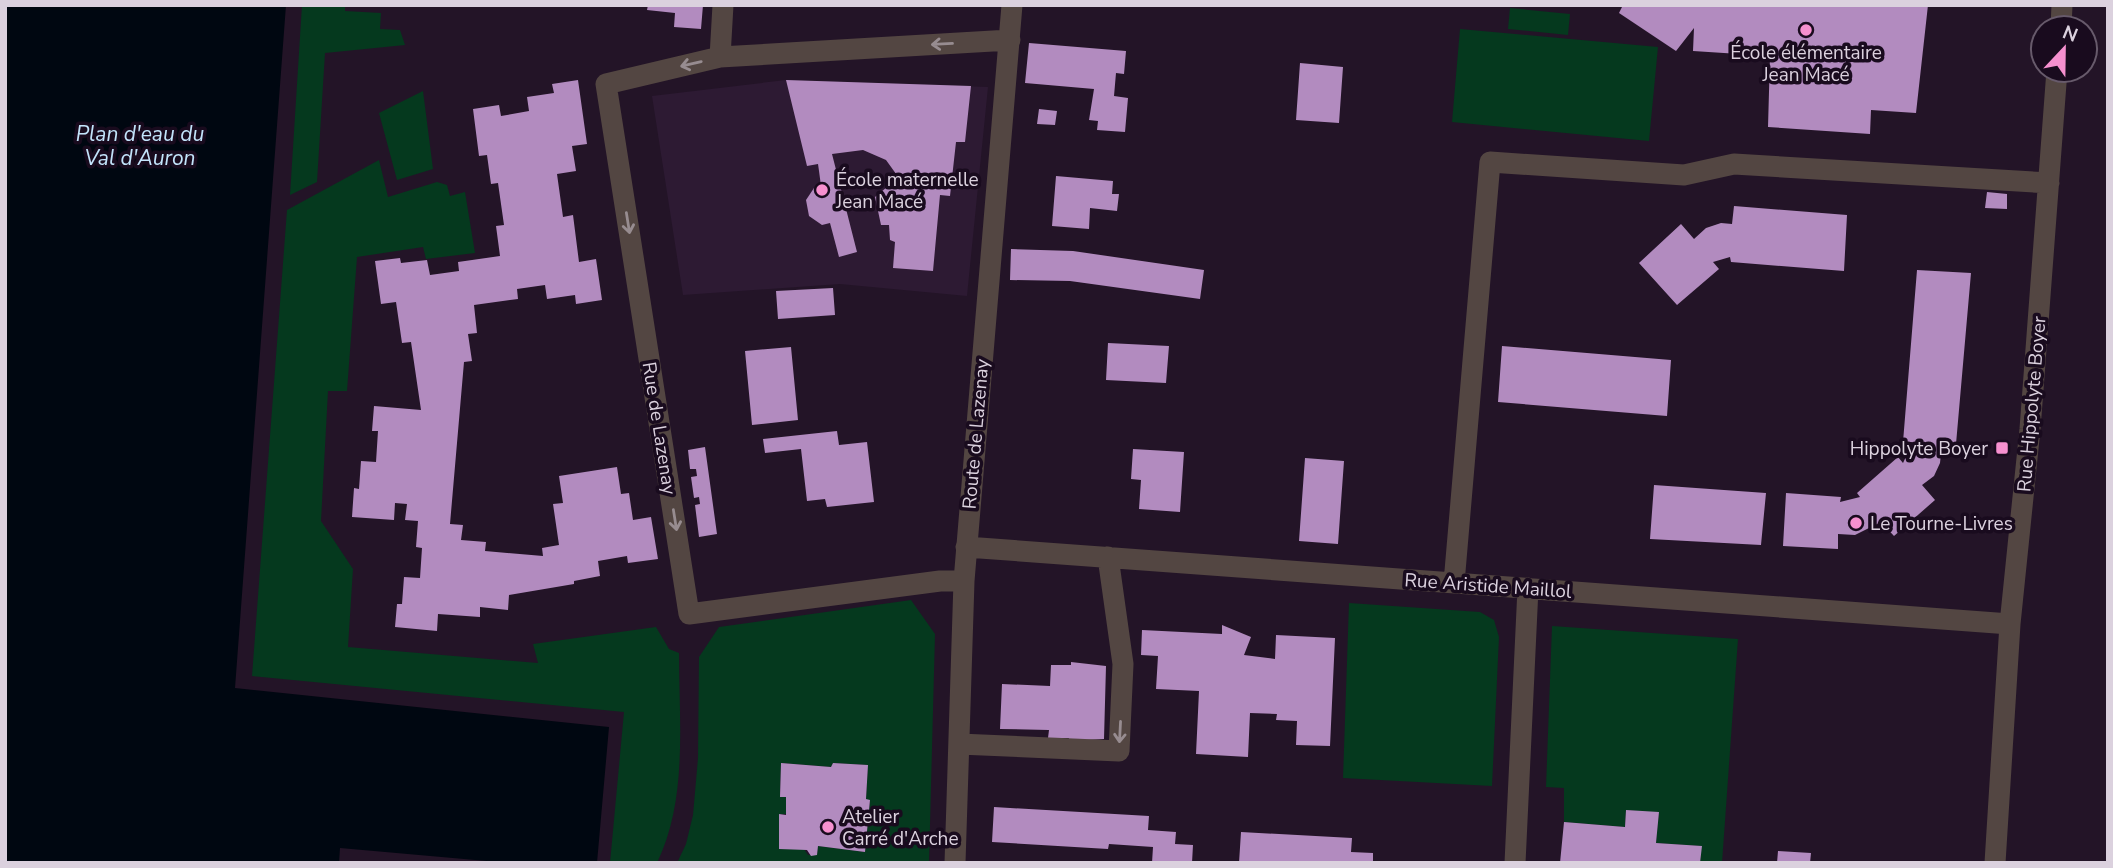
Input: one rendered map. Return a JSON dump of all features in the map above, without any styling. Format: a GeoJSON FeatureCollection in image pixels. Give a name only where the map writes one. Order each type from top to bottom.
{"type":"FeatureCollection","features":[{"type":"Feature","properties":{"kind":"street"},"geometry":{"type":"LineString","coordinates":[[720,57],[723,5]]}},
{"type":"Feature","properties":{"kind":"street","name":"Route de Lazenay"},"geometry":{"type":"LineString","coordinates":[[955,863],[966,547],[1012,5]]}},
{"type":"Feature","properties":{"kind":"street","name":"Rue de Lazenay"},"geometry":{"type":"LineString","coordinates":[[964,581],[940,581],[689,614],[606,84],[720,57],[1010,40]]}},
{"type":"Feature","properties":{"kind":"street","name":"Rue Hippolyte Boyer"},"geometry":{"type":"LineString","coordinates":[[1995,863],[2010,624],[2030,429],[2056,84]]}},
{"type":"Feature","properties":{"kind":"street"},"geometry":{"type":"LineString","coordinates":[[1454,583],[1490,162],[1684,175],[1734,164],[2049,183]]}},
{"type":"Feature","properties":{"kind":"street","name":"Rue Aristide Maillol"},"geometry":{"type":"LineString","coordinates":[[966,547],[2010,624]]}},
{"type":"Feature","properties":{"kind":"street"},"geometry":{"type":"LineString","coordinates":[[958,744],[1119,751],[1123,664],[1108,557]]}},
{"type":"Feature","properties":{"kind":"street"},"geometry":{"type":"LineString","coordinates":[[1515,863],[1528,588]]}},
{"type":"Feature","properties":{"kind":"shaded area","name":"École maternelle Jean Macé"},"geometry":{"type":"Polygon","coordinates":[[[786,80],[988,87],[967,296],[840,284],[683,295],[652,96],[786,80]]]}},
{"type":"Feature","properties":{"kind":"green space"},"geometry":{"type":"Polygon","coordinates":[[[302,5],[345,5],[345,11],[381,13],[380,29],[400,30],[405,45],[325,53],[317,182],[290,195],[302,5]]]}},
{"type":"Feature","properties":{"kind":"green space"},"geometry":{"type":"Polygon","coordinates":[[[1510,8],[1570,14],[1568,35],[1508,29],[1510,8]]]}},
{"type":"Feature","properties":{"kind":"green space"},"geometry":{"type":"Polygon","coordinates":[[[1460,29],[1658,47],[1649,141],[1452,122],[1460,29]]]}},
{"type":"Feature","properties":{"kind":"green space"},"geometry":{"type":"Polygon","coordinates":[[[423,91],[433,169],[397,180],[379,113],[423,91]]]}},
{"type":"Feature","properties":{"kind":"green space"},"geometry":{"type":"Polygon","coordinates":[[[379,160],[388,197],[437,182],[447,185],[450,196],[465,192],[475,253],[426,259],[423,247],[357,257],[347,391],[328,391],[321,521],[353,569],[348,647],[538,663],[533,644],[656,627],[669,649],[679,653],[680,733],[674,813],[657,863],[610,863],[624,712],[252,676],[287,210],[379,160]]]}},
{"type":"Feature","properties":{"kind":"green space"},"geometry":{"type":"Polygon","coordinates":[[[911,600],[935,634],[929,863],[677,863],[686,844],[693,815],[698,758],[699,657],[719,627],[911,600]],[[781,763],[780,796],[786,797],[786,814],[780,814],[808,855],[817,855],[818,846],[865,852],[870,801],[866,799],[868,765],[833,763],[831,767],[781,763]]]}},
{"type":"Feature","properties":{"kind":"green space"},"geometry":{"type":"Polygon","coordinates":[[[1349,603],[1480,612],[1494,620],[1499,637],[1492,786],[1343,778],[1349,603]]]}},
{"type":"Feature","properties":{"kind":"green space"},"geometry":{"type":"Polygon","coordinates":[[[1552,626],[1738,639],[1722,863],[1700,862],[1701,846],[1656,843],[1659,813],[1626,810],[1625,827],[1564,822],[1564,788],[1546,787],[1552,626]]]}},
{"type":"Feature","properties":{"kind":"water","name":"Plan d'eau du Val d'Auron"},"geometry":{"type":"Polygon","coordinates":[[[5,5],[286,5],[235,688],[609,727],[597,863],[509,863],[340,848],[339,863],[5,863],[5,5]]]}},
{"type":"Feature","properties":{"kind":"building"},"geometry":{"type":"Polygon","coordinates":[[[648,5],[703,5],[701,29],[674,27],[675,13],[647,10],[648,5]]]}},
{"type":"Feature","properties":{"kind":"building"},"geometry":{"type":"Polygon","coordinates":[[[1623,5],[1928,5],[1916,113],[1871,110],[1870,134],[1768,127],[1770,56],[1693,51],[1694,28],[1676,51],[1619,13],[1623,5]]]}},
{"type":"Feature","properties":{"kind":"building"},"geometry":{"type":"Polygon","coordinates":[[[1029,43],[1126,51],[1124,74],[1116,73],[1114,96],[1128,98],[1125,132],[1097,130],[1098,121],[1089,120],[1094,89],[1025,83],[1029,43]]]}},
{"type":"Feature","properties":{"kind":"building"},"geometry":{"type":"Polygon","coordinates":[[[1300,63],[1343,67],[1339,123],[1296,120],[1300,63]]]}},
{"type":"Feature","properties":{"kind":"building"},"geometry":{"type":"Polygon","coordinates":[[[578,80],[587,144],[572,146],[576,171],[557,174],[563,217],[573,215],[579,262],[596,259],[602,300],[576,304],[575,295],[547,299],[545,285],[517,289],[518,299],[474,305],[477,333],[468,334],[472,361],[464,362],[450,524],[463,525],[461,540],[486,542],[485,551],[543,556],[542,548],[559,545],[553,504],[563,503],[559,476],[617,467],[621,494],[629,493],[633,520],[651,517],[658,559],[628,563],[627,556],[598,561],[600,576],[574,581],[574,584],[509,595],[508,610],[480,607],[480,617],[438,614],[437,631],[395,627],[397,604],[402,604],[404,577],[420,578],[422,548],[416,547],[418,521],[405,520],[407,504],[395,503],[394,520],[352,517],[354,488],[359,489],[361,461],[376,462],[378,431],[372,431],[374,406],[421,410],[411,342],[402,343],[396,302],[381,304],[375,261],[400,258],[401,263],[427,260],[430,275],[459,271],[458,262],[500,256],[496,226],[504,225],[498,183],[491,184],[487,155],[479,156],[473,109],[499,105],[501,116],[529,111],[527,97],[554,93],[552,84],[578,80]]]}},
{"type":"Feature","properties":{"kind":"building"},"geometry":{"type":"Polygon","coordinates":[[[786,80],[971,86],[965,142],[956,142],[950,196],[940,195],[933,271],[893,268],[895,242],[890,240],[889,225],[881,225],[875,197],[887,187],[886,182],[899,178],[886,160],[863,150],[832,154],[857,252],[839,257],[830,223],[822,225],[809,216],[806,200],[814,188],[821,186],[818,164],[807,166],[786,80]]]}},
{"type":"Feature","properties":{"kind":"building"},"geometry":{"type":"Polygon","coordinates":[[[1039,109],[1057,111],[1055,125],[1037,124],[1039,109]]]}},
{"type":"Feature","properties":{"kind":"building"},"geometry":{"type":"Polygon","coordinates":[[[1056,176],[1113,181],[1112,194],[1119,194],[1117,211],[1090,208],[1089,229],[1052,226],[1056,176]]]}},
{"type":"Feature","properties":{"kind":"building"},"geometry":{"type":"Polygon","coordinates":[[[1987,192],[2007,194],[2007,209],[1985,208],[1987,192]]]}},
{"type":"Feature","properties":{"kind":"building"},"geometry":{"type":"Polygon","coordinates":[[[1734,206],[1847,215],[1844,271],[1731,262],[1730,257],[1713,262],[1719,269],[1677,305],[1639,263],[1681,224],[1694,239],[1706,228],[1721,223],[1732,224],[1734,206]]]}},
{"type":"Feature","properties":{"kind":"building"},"geometry":{"type":"Polygon","coordinates":[[[1011,249],[1073,251],[1204,270],[1200,299],[1070,281],[1010,280],[1011,249]]]}},
{"type":"Feature","properties":{"kind":"building"},"geometry":{"type":"Polygon","coordinates":[[[1917,270],[1971,273],[1956,444],[1942,444],[1940,463],[1934,476],[1922,485],[1935,500],[1894,536],[1881,522],[1855,535],[1838,534],[1838,549],[1783,546],[1786,493],[1841,497],[1840,502],[1860,497],[1857,493],[1898,457],[1903,463],[1913,442],[1903,442],[1917,270]]]}},
{"type":"Feature","properties":{"kind":"building"},"geometry":{"type":"Polygon","coordinates":[[[833,288],[835,315],[778,319],[776,291],[833,288]]]}},
{"type":"Feature","properties":{"kind":"building"},"geometry":{"type":"Polygon","coordinates":[[[1108,343],[1169,346],[1166,383],[1106,380],[1108,343]]]}},
{"type":"Feature","properties":{"kind":"building"},"geometry":{"type":"Polygon","coordinates":[[[1502,346],[1671,360],[1667,416],[1498,402],[1502,346]]]}},
{"type":"Feature","properties":{"kind":"building"},"geometry":{"type":"Polygon","coordinates":[[[791,347],[798,420],[752,425],[745,351],[791,347]]]}},
{"type":"Feature","properties":{"kind":"building"},"geometry":{"type":"Polygon","coordinates":[[[837,431],[839,445],[867,442],[874,502],[827,507],[825,499],[807,501],[801,449],[765,453],[763,439],[837,431]]]}},
{"type":"Feature","properties":{"kind":"building"},"geometry":{"type":"Polygon","coordinates":[[[705,447],[717,534],[699,537],[695,505],[700,504],[699,497],[694,498],[691,477],[697,476],[696,469],[690,469],[688,450],[705,447]]]}},
{"type":"Feature","properties":{"kind":"building"},"geometry":{"type":"Polygon","coordinates":[[[1133,449],[1184,452],[1180,512],[1139,509],[1141,480],[1131,479],[1133,449]]]}},
{"type":"Feature","properties":{"kind":"building"},"geometry":{"type":"Polygon","coordinates":[[[1305,458],[1344,461],[1338,544],[1299,541],[1305,458]]]}},
{"type":"Feature","properties":{"kind":"building"},"geometry":{"type":"Polygon","coordinates":[[[1654,485],[1766,493],[1761,545],[1650,539],[1654,485]]]}},
{"type":"Feature","properties":{"kind":"building"},"geometry":{"type":"Polygon","coordinates":[[[1222,625],[1251,637],[1244,655],[1275,659],[1276,635],[1335,638],[1330,746],[1296,745],[1297,721],[1276,720],[1277,714],[1250,713],[1248,757],[1196,754],[1199,691],[1156,689],[1158,656],[1141,655],[1142,630],[1222,634],[1222,625]]]}},
{"type":"Feature","properties":{"kind":"building"},"geometry":{"type":"Polygon","coordinates":[[[1071,662],[1106,666],[1104,739],[1068,741],[1069,738],[1048,738],[1049,730],[1000,729],[1002,684],[1050,686],[1051,665],[1071,665],[1071,662]]]}},
{"type":"Feature","properties":{"kind":"building"},"geometry":{"type":"Polygon","coordinates":[[[781,763],[831,767],[833,763],[868,765],[866,799],[870,800],[865,852],[818,846],[817,855],[811,856],[807,850],[779,849],[779,814],[786,815],[786,797],[780,797],[781,763]]]}},
{"type":"Feature","properties":{"kind":"building"},"geometry":{"type":"Polygon","coordinates":[[[994,807],[1149,816],[1148,830],[1176,832],[1175,844],[1193,845],[1192,863],[1152,863],[1153,847],[1109,844],[1108,849],[992,842],[994,807]]]}},
{"type":"Feature","properties":{"kind":"building"},"geometry":{"type":"Polygon","coordinates":[[[1626,810],[1659,812],[1656,843],[1702,846],[1700,863],[1560,863],[1564,822],[1625,827],[1626,810]]]}},
{"type":"Feature","properties":{"kind":"building"},"geometry":{"type":"Polygon","coordinates":[[[1241,832],[1352,838],[1351,852],[1373,853],[1373,863],[1239,863],[1241,832]]]}},
{"type":"Feature","properties":{"kind":"building"},"geometry":{"type":"Polygon","coordinates":[[[1778,851],[1811,853],[1810,863],[1777,863],[1778,851]]]}},
{"type":"Feature","properties":{"kind":"place","name":"École élémentaire Jean Macé"},"geometry":{"type":"Point","coordinates":[1806,30]}},
{"type":"Feature","properties":{"kind":"place","name":"École maternelle Jean Macé"},"geometry":{"type":"Point","coordinates":[822,190]}},
{"type":"Feature","properties":{"kind":"place","name":"Hippolyte Boyer"},"geometry":{"type":"Point","coordinates":[2002,448]}},
{"type":"Feature","properties":{"kind":"place","name":"Le Tourne-Livres"},"geometry":{"type":"Point","coordinates":[1856,523]}},
{"type":"Feature","properties":{"kind":"place","name":"Atelier Carré d'Arche"},"geometry":{"type":"Point","coordinates":[828,827]}}]}
